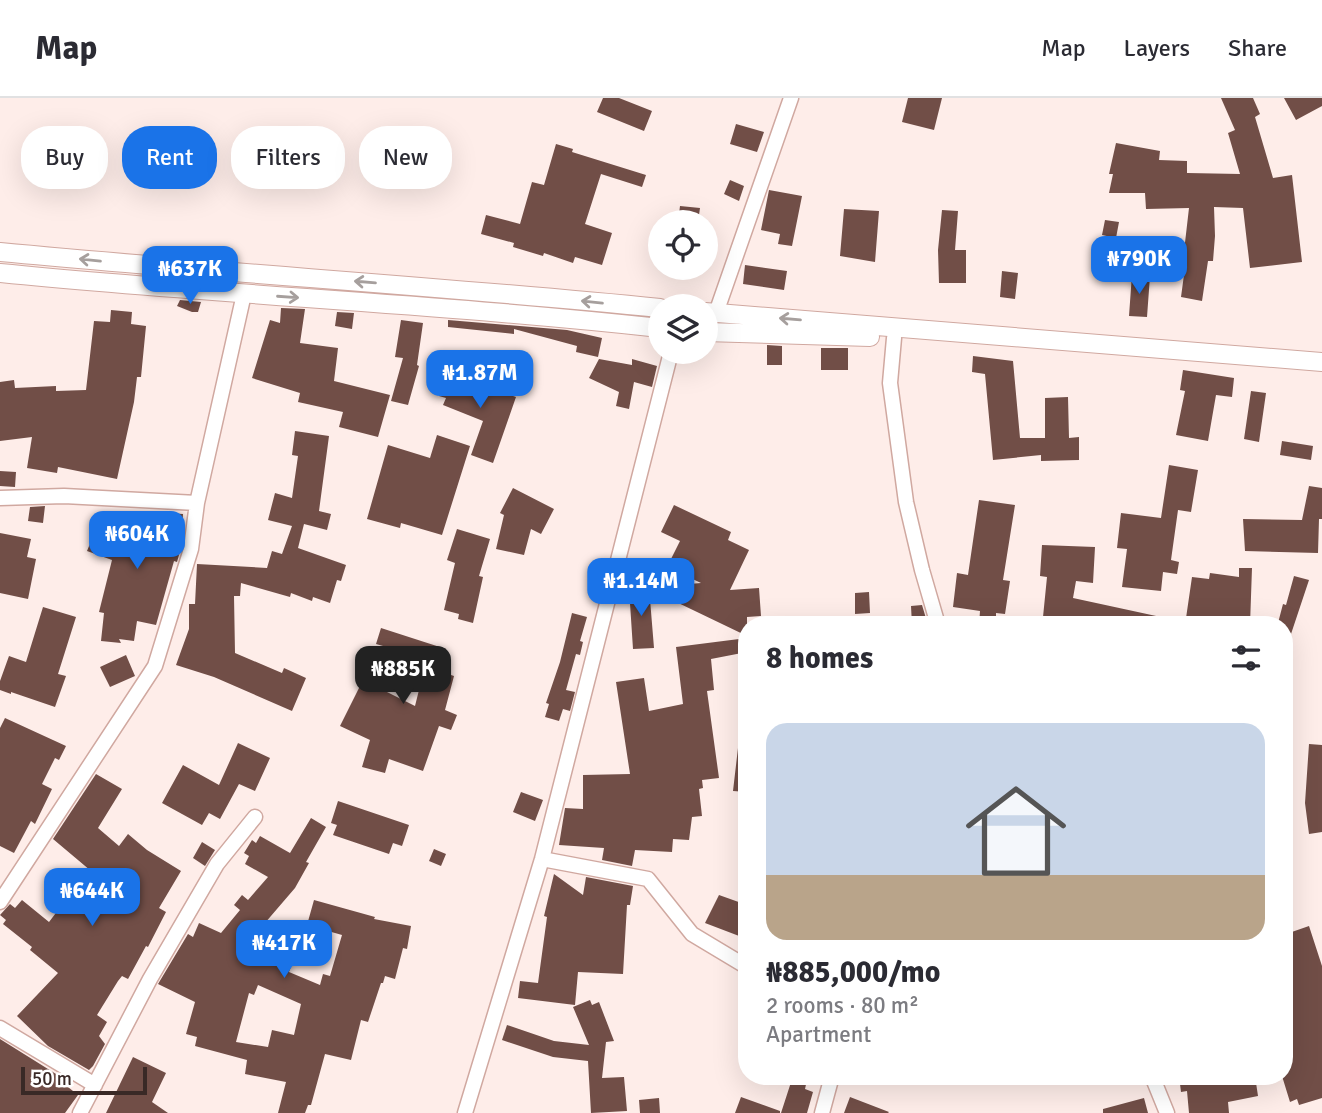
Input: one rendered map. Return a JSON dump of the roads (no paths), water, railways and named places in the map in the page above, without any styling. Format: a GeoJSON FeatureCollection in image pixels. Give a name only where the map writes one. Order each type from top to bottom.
{"type":"FeatureCollection","features":[{"type":"Feature","properties":{"kind":"street"},"geometry":{"type":"LineString","coordinates":[[717,294],[792,98]]}},
{"type":"Feature","properties":{"kind":"street"},"geometry":{"type":"LineString","coordinates":[[0,252],[648,307]]}},
{"type":"Feature","properties":{"kind":"street"},"geometry":{"type":"LineString","coordinates":[[0,273],[244,294],[531,314],[648,327]]}},
{"type":"Feature","properties":{"kind":"street"},"geometry":{"type":"LineString","coordinates":[[0,902],[155,666],[191,549],[197,503],[244,294]]}},
{"type":"Feature","properties":{"kind":"street"},"geometry":{"type":"LineString","coordinates":[[531,314],[532,296]]}},
{"type":"Feature","properties":{"kind":"street"},"geometry":{"type":"LineString","coordinates":[[718,314],[1322,362]]}},
{"type":"Feature","properties":{"kind":"street"},"geometry":{"type":"LineString","coordinates":[[718,332],[894,338],[1322,374]]}},
{"type":"Feature","properties":{"kind":"street"},"geometry":{"type":"LineString","coordinates":[[894,338],[890,383],[906,502],[935,616]]}},
{"type":"Feature","properties":{"kind":"street"},"geometry":{"type":"LineString","coordinates":[[465,1113],[542,859],[668,364]]}},
{"type":"Feature","properties":{"kind":"street"},"geometry":{"type":"LineString","coordinates":[[0,498],[64,496],[197,503]]}},
{"type":"Feature","properties":{"kind":"street"},"geometry":{"type":"LineString","coordinates":[[80,1113],[150,979],[211,876],[255,817]]}},
{"type":"Feature","properties":{"kind":"street"},"geometry":{"type":"LineString","coordinates":[[542,859],[648,879],[692,934],[738,962]]}},
{"type":"Feature","properties":{"kind":"street"},"geometry":{"type":"LineString","coordinates":[[0,1028],[95,1085]]}},
{"type":"Feature","properties":{"kind":"street"},"geometry":{"type":"LineString","coordinates":[[822,1113],[830,1085]]}},
{"type":"Feature","properties":{"kind":"street"},"geometry":{"type":"LineString","coordinates":[[1156,1085],[1167,1113]]}}]}
